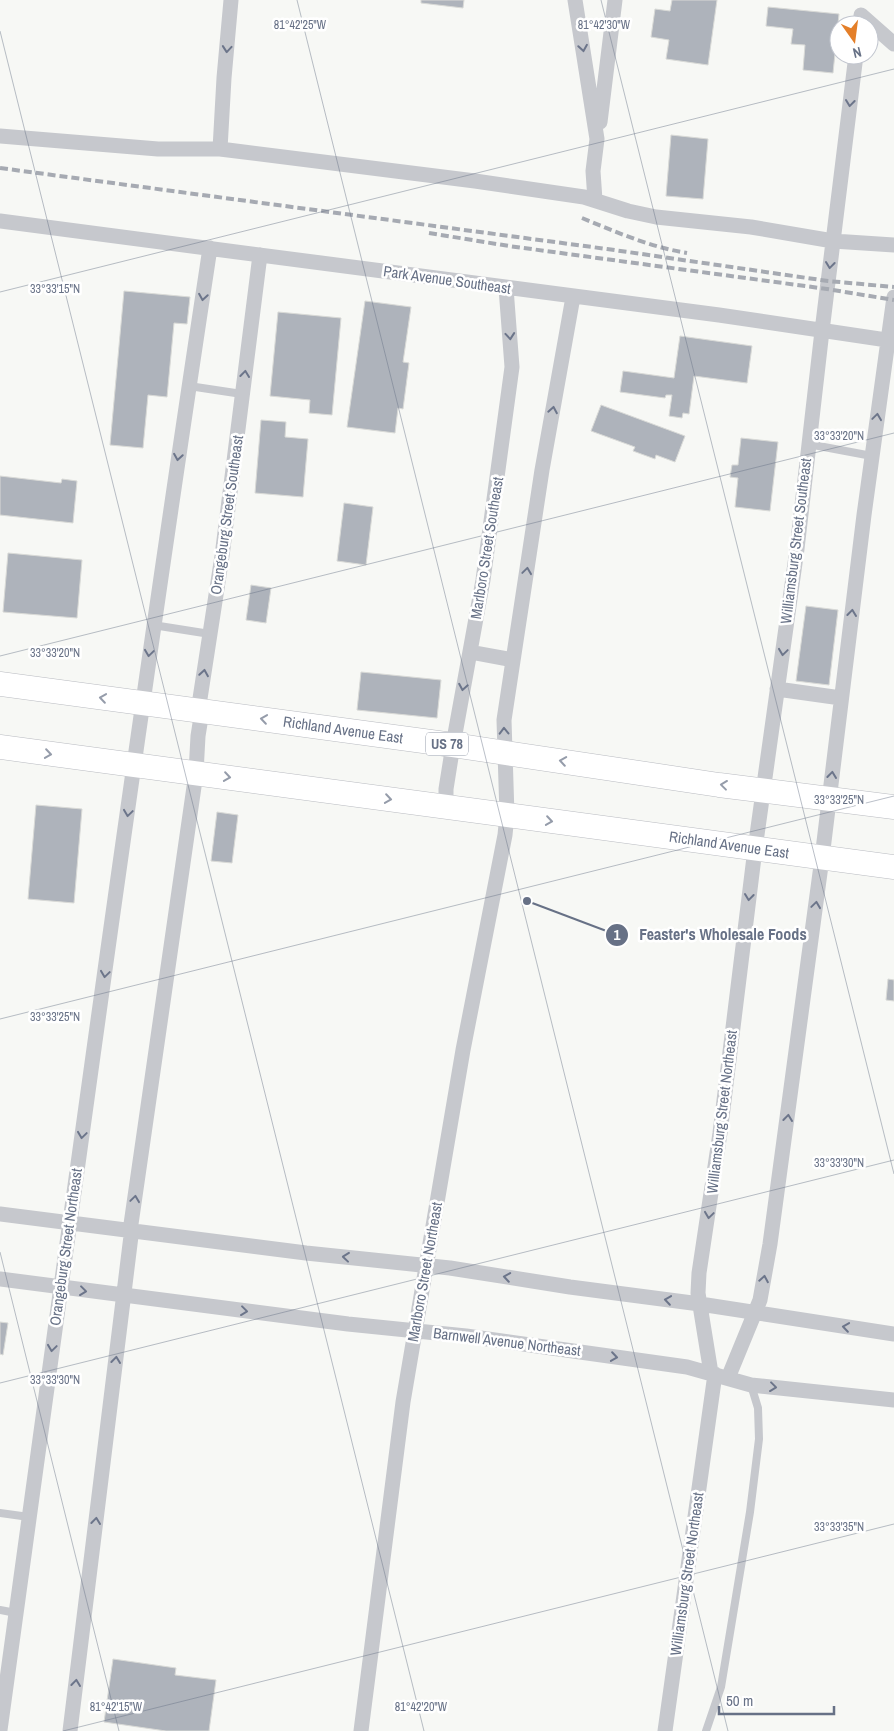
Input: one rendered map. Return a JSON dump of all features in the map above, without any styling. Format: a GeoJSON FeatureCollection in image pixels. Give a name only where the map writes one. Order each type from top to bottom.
{"type":"FeatureCollection","features":[{"type":"Feature","properties":{"kind":"main road","name":"Richland Avenue East"},"geometry":{"type":"LineString","coordinates":[[0,684],[894,807]]}},
{"type":"Feature","properties":{"kind":"main road","name":"Richland Avenue East"},"geometry":{"type":"LineString","coordinates":[[0,747],[894,868]]}},
{"type":"Feature","properties":{"kind":"street"},"geometry":{"type":"LineString","coordinates":[[220,149],[231,0]]}},
{"type":"Feature","properties":{"kind":"street"},"geometry":{"type":"LineString","coordinates":[[575,0],[597,139]]}},
{"type":"Feature","properties":{"kind":"street"},"geometry":{"type":"LineString","coordinates":[[595,200],[593,171],[615,0]]}},
{"type":"Feature","properties":{"kind":"street"},"geometry":{"type":"LineString","coordinates":[[862,13],[894,44]]}},
{"type":"Feature","properties":{"kind":"street","name":"Williamsburg Street Southeast"},"geometry":{"type":"LineString","coordinates":[[755,849],[797,549],[808,444],[855,65]]}},
{"type":"Feature","properties":{"kind":"street"},"geometry":{"type":"LineString","coordinates":[[0,136],[158,149],[220,149],[475,181],[584,197],[628,211],[656,217],[751,227],[833,241],[894,245]]}},
{"type":"Feature","properties":{"kind":"street","name":"Park Avenue Southeast"},"geometry":{"type":"LineString","coordinates":[[0,221],[720,315],[891,340]]}},
{"type":"Feature","properties":{"kind":"street"},"geometry":{"type":"LineString","coordinates":[[142,703],[210,248]]}},
{"type":"Feature","properties":{"kind":"street","name":"Orangeburg Street Southeast"},"geometry":{"type":"LineString","coordinates":[[196,773],[198,736],[202,711],[199,704],[222,556],[260,255]]}},
{"type":"Feature","properties":{"kind":"street","name":"Marlboro Street Southeast"},"geometry":{"type":"LineString","coordinates":[[446,807],[446,789],[484,570],[512,367],[506,288]]}},
{"type":"Feature","properties":{"kind":"street"},"geometry":{"type":"LineString","coordinates":[[507,815],[504,720],[542,470],[573,297]]}},
{"type":"Feature","properties":{"kind":"street"},"geometry":{"type":"LineString","coordinates":[[721,1375],[760,1300],[770,1244],[822,858],[872,456],[891,340],[894,297]]}},
{"type":"Feature","properties":{"kind":"street"},"geometry":{"type":"LineString","coordinates":[[470,652],[513,660]]}},
{"type":"Feature","properties":{"kind":"street"},"geometry":{"type":"LineString","coordinates":[[777,689],[841,698]]}},
{"type":"Feature","properties":{"kind":"street","name":"Orangeburg Street Northeast"},"geometry":{"type":"LineString","coordinates":[[0,1730],[60,1288],[135,765],[142,703]]}},
{"type":"Feature","properties":{"kind":"street"},"geometry":{"type":"LineString","coordinates":[[70,1731],[132,1236],[130,1231],[196,773]]}},
{"type":"Feature","properties":{"kind":"street","name":"Marlboro Street Northeast"},"geometry":{"type":"LineString","coordinates":[[361,1731],[403,1402],[463,1050],[505,835],[507,815]]}},
{"type":"Feature","properties":{"kind":"street","name":"Williamsburg Street Northeast"},"geometry":{"type":"LineString","coordinates":[[665,1731],[709,1417],[721,1375],[700,1304],[698,1293],[699,1273],[720,1133],[755,849]]}},
{"type":"Feature","properties":{"kind":"street"},"geometry":{"type":"LineString","coordinates":[[0,1214],[69,1224],[425,1266],[700,1304],[894,1334]]}},
{"type":"Feature","properties":{"kind":"street","name":"Barnwell Avenue Northeast"},"geometry":{"type":"LineString","coordinates":[[0,1279],[348,1324],[466,1336],[687,1367],[752,1385],[894,1400]]}},
{"type":"Feature","properties":{"kind":"lane"},"geometry":{"type":"LineString","coordinates":[[189,386],[242,394]]}},
{"type":"Feature","properties":{"kind":"lane"},"geometry":{"type":"LineString","coordinates":[[808,444],[872,456]]}},
{"type":"Feature","properties":{"kind":"lane"},"geometry":{"type":"LineString","coordinates":[[153,625],[210,634]]}},
{"type":"Feature","properties":{"kind":"lane"},"geometry":{"type":"LineString","coordinates":[[706,1731],[721,1688],[750,1512],[759,1439],[758,1408],[752,1385]]}},
{"type":"Feature","properties":{"kind":"lane"},"geometry":{"type":"LineString","coordinates":[[0,1513],[29,1517]]}},
{"type":"Feature","properties":{"kind":"lane"},"geometry":{"type":"LineString","coordinates":[[0,1610],[16,1613]]}},
{"type":"Feature","properties":{"kind":"building"},"geometry":{"type":"Polygon","coordinates":[[[421,0],[464,0],[463,8],[421,3],[421,0]]]}},
{"type":"Feature","properties":{"kind":"building"},"geometry":{"type":"Polygon","coordinates":[[[672,0],[717,0],[708,65],[666,59],[669,40],[651,37],[655,9],[670,11],[672,0]]]}},
{"type":"Feature","properties":{"kind":"building"},"geometry":{"type":"Polygon","coordinates":[[[768,7],[839,14],[829,15],[829,65],[834,65],[833,73],[803,70],[805,45],[791,44],[793,29],[766,26],[768,7]]]}},
{"type":"Feature","properties":{"kind":"building"},"geometry":{"type":"Polygon","coordinates":[[[671,135],[708,139],[703,199],[666,196],[671,135]]]}},
{"type":"Feature","properties":{"kind":"building"},"geometry":{"type":"Polygon","coordinates":[[[124,291],[190,297],[187,324],[174,323],[167,397],[148,395],[143,448],[110,445],[124,291]]]}},
{"type":"Feature","properties":{"kind":"building"},"geometry":{"type":"Polygon","coordinates":[[[365,301],[411,307],[403,362],[409,363],[403,409],[398,408],[395,433],[347,427],[365,301]]]}},
{"type":"Feature","properties":{"kind":"building"},"geometry":{"type":"Polygon","coordinates":[[[278,312],[341,318],[332,415],[309,413],[310,400],[270,396],[278,312]]]}},
{"type":"Feature","properties":{"kind":"building"},"geometry":{"type":"Polygon","coordinates":[[[680,336],[752,346],[747,383],[694,376],[689,414],[683,413],[682,418],[669,416],[672,395],[666,395],[665,398],[620,392],[623,371],[674,378],[680,336]]]}},
{"type":"Feature","properties":{"kind":"building"},"geometry":{"type":"Polygon","coordinates":[[[601,405],[685,436],[675,462],[656,455],[655,459],[633,451],[635,447],[591,431],[601,405]]]}},
{"type":"Feature","properties":{"kind":"building"},"geometry":{"type":"Polygon","coordinates":[[[261,420],[286,422],[285,437],[308,439],[303,497],[255,493],[261,420]]]}},
{"type":"Feature","properties":{"kind":"building"},"geometry":{"type":"Polygon","coordinates":[[[741,438],[778,442],[770,511],[735,507],[738,478],[730,477],[732,465],[738,465],[741,438]]]}},
{"type":"Feature","properties":{"kind":"building"},"geometry":{"type":"Polygon","coordinates":[[[0,476],[61,483],[62,479],[77,481],[73,523],[0,515],[0,476]]]}},
{"type":"Feature","properties":{"kind":"building"},"geometry":{"type":"Polygon","coordinates":[[[344,503],[373,507],[366,565],[337,561],[344,503]]]}},
{"type":"Feature","properties":{"kind":"building"},"geometry":{"type":"Polygon","coordinates":[[[8,553],[82,560],[77,618],[3,612],[8,553]]]}},
{"type":"Feature","properties":{"kind":"building"},"geometry":{"type":"Polygon","coordinates":[[[251,585],[271,588],[266,623],[246,620],[251,585]]]}},
{"type":"Feature","properties":{"kind":"building"},"geometry":{"type":"Polygon","coordinates":[[[806,606],[838,610],[829,685],[796,681],[806,606]]]}},
{"type":"Feature","properties":{"kind":"building"},"geometry":{"type":"Polygon","coordinates":[[[361,672],[441,680],[437,718],[357,710],[361,672]]]}},
{"type":"Feature","properties":{"kind":"building"},"geometry":{"type":"Polygon","coordinates":[[[36,805],[82,809],[74,903],[28,899],[36,805]]]}},
{"type":"Feature","properties":{"kind":"building"},"geometry":{"type":"Polygon","coordinates":[[[217,812],[238,815],[232,863],[211,861],[217,812]]]}},
{"type":"Feature","properties":{"kind":"building"},"geometry":{"type":"Polygon","coordinates":[[[888,979],[894,980],[894,1001],[886,1000],[888,979]]]}},
{"type":"Feature","properties":{"kind":"building"},"geometry":{"type":"Polygon","coordinates":[[[0,1322],[8,1323],[3,1355],[0,1354],[0,1322]]]}},
{"type":"Feature","properties":{"kind":"building"},"geometry":{"type":"Polygon","coordinates":[[[113,1659],[176,1668],[175,1675],[216,1680],[209,1731],[166,1731],[104,1722],[113,1659]]]}},
{"type":"Feature","properties":{"kind":"railway"},"geometry":{"type":"LineString","coordinates":[[0,168],[607,249],[828,281],[894,287]]}},
{"type":"Feature","properties":{"kind":"railway"},"geometry":{"type":"LineString","coordinates":[[582,218],[646,243],[687,253]]}},
{"type":"Feature","properties":{"kind":"railway"},"geometry":{"type":"LineString","coordinates":[[429,233],[894,300]]}},
{"type":"Feature","properties":{"kind":"place","name":"Feaster's Wholesale Foods"},"geometry":{"type":"Point","coordinates":[527,901]}}]}
